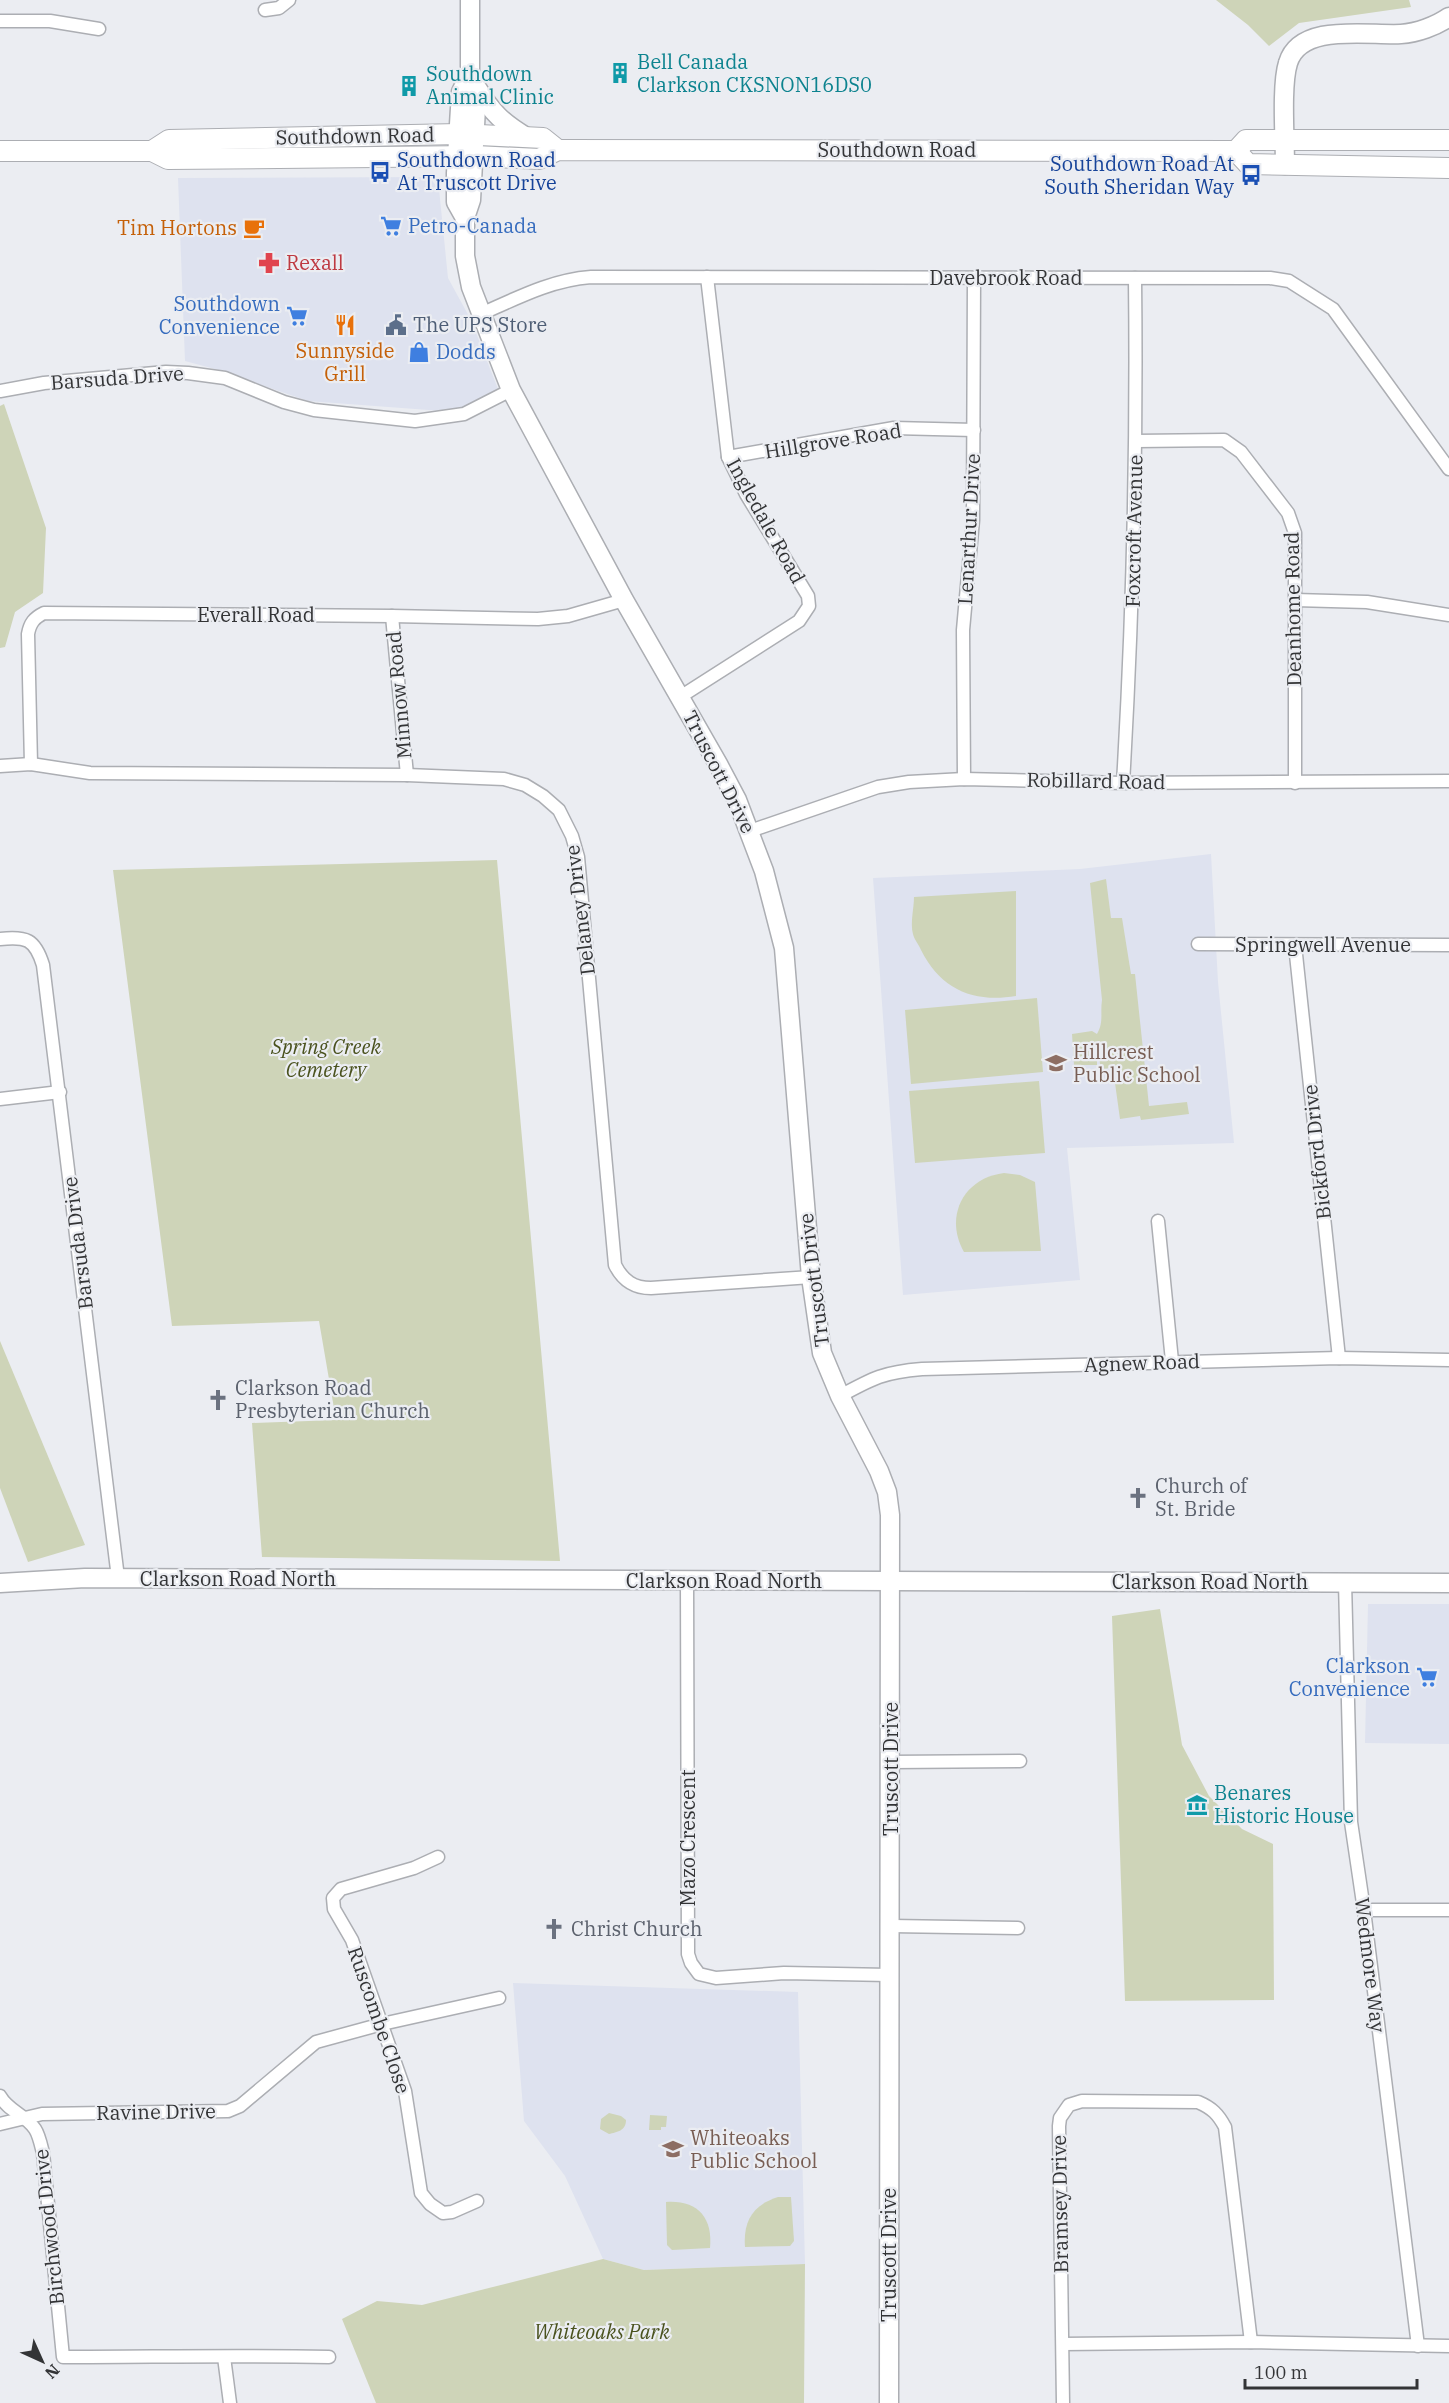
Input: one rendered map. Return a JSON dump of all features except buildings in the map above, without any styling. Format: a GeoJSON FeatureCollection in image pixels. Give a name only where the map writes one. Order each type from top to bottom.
{"type":"FeatureCollection","features":[{"type":"Feature","properties":{"kind":"main road","name":"Southdown Road"},"geometry":{"type":"LineString","coordinates":[[152,151],[169,140],[467,135],[543,138],[558,150]]}},
{"type":"Feature","properties":{"kind":"main road","name":"Southdown Road"},"geometry":{"type":"LineString","coordinates":[[1236,151],[1246,140],[1449,140]]}},
{"type":"Feature","properties":{"kind":"main road","name":"Southdown Road"},"geometry":{"type":"LineString","coordinates":[[0,151],[152,151],[168,159],[466,156],[539,159],[558,150],[1236,151],[1248,164],[1449,168]]}},
{"type":"Feature","properties":{"kind":"street"},"geometry":{"type":"LineString","coordinates":[[265,10],[279,8],[289,0]]}},
{"type":"Feature","properties":{"kind":"street","name":"Truscott Drive"},"geometry":{"type":"LineString","coordinates":[[470,0],[473,81],[466,156],[471,200],[465,218],[465,256],[471,287],[511,390],[624,600],[718,764],[750,831],[764,871],[784,948],[811,1277],[822,1353],[840,1396],[879,1471],[887,1492],[890,1515],[891,1583],[889,2403]]}},
{"type":"Feature","properties":{"kind":"street"},"geometry":{"type":"LineString","coordinates":[[1285,165],[1287,64],[1298,47],[1306,40],[1319,36],[1404,34],[1425,29],[1449,17]]}},
{"type":"Feature","properties":{"kind":"street"},"geometry":{"type":"LineString","coordinates":[[0,21],[50,21],[99,29]]}},
{"type":"Feature","properties":{"kind":"street"},"geometry":{"type":"LineString","coordinates":[[473,81],[491,111],[508,126],[528,138]]}},
{"type":"Feature","properties":{"kind":"street","name":"Davebrook Road"},"geometry":{"type":"LineString","coordinates":[[481,314],[536,289],[569,279],[591,277],[1270,278],[1289,281],[1333,309],[1449,469]]}},
{"type":"Feature","properties":{"kind":"street","name":"Ingledale Road"},"geometry":{"type":"LineString","coordinates":[[680,697],[799,621],[809,606],[808,596],[746,494],[728,457],[707,278]]}},
{"type":"Feature","properties":{"kind":"street","name":"Lenarthur Drive"},"geometry":{"type":"LineString","coordinates":[[964,779],[963,630],[973,520],[974,278]]}},
{"type":"Feature","properties":{"kind":"street","name":"Foxcroft Avenue"},"geometry":{"type":"LineString","coordinates":[[1124,783],[1132,633],[1136,441],[1135,278]]}},
{"type":"Feature","properties":{"kind":"street","name":"Barsuda Drive"},"geometry":{"type":"LineString","coordinates":[[0,391],[44,383],[166,372],[188,373],[225,378],[284,402],[314,410],[415,420],[464,414],[511,390]]}},
{"type":"Feature","properties":{"kind":"street","name":"Hillgrove Road"},"geometry":{"type":"LineString","coordinates":[[728,457],[894,428],[974,430]]}},
{"type":"Feature","properties":{"kind":"street","name":"Deanhome Road"},"geometry":{"type":"LineString","coordinates":[[1136,441],[1224,440],[1234,445],[1288,513],[1293,523],[1295,533],[1295,783]]}},
{"type":"Feature","properties":{"kind":"street","name":"Everall Road"},"geometry":{"type":"LineString","coordinates":[[31,764],[28,634],[29,626],[36,617],[44,614],[538,619],[568,616],[624,600]]}},
{"type":"Feature","properties":{"kind":"street"},"geometry":{"type":"LineString","coordinates":[[1295,600],[1367,602],[1449,615]]}},
{"type":"Feature","properties":{"kind":"street","name":"Minnow Road"},"geometry":{"type":"LineString","coordinates":[[392,616],[407,775]]}},
{"type":"Feature","properties":{"kind":"street","name":"Delaney Drive"},"geometry":{"type":"LineString","coordinates":[[0,766],[31,764],[90,773],[407,775],[504,779],[525,785],[559,810],[572,836],[578,857],[615,1265],[620,1275],[636,1288],[811,1277]]}},
{"type":"Feature","properties":{"kind":"street","name":"Robillard Road"},"geometry":{"type":"LineString","coordinates":[[750,831],[878,787],[909,782],[964,779],[1124,783],[1449,781]]}},
{"type":"Feature","properties":{"kind":"street","name":"Barsuda Drive"},"geometry":{"type":"LineString","coordinates":[[0,939],[20,937],[31,943],[40,954],[43,965],[118,1578]]}},
{"type":"Feature","properties":{"kind":"street","name":"Springwell Avenue"},"geometry":{"type":"LineString","coordinates":[[1198,944],[1449,945]]}},
{"type":"Feature","properties":{"kind":"street","name":"Bickford Drive"},"geometry":{"type":"LineString","coordinates":[[1295,945],[1339,1358]]}},
{"type":"Feature","properties":{"kind":"street"},"geometry":{"type":"LineString","coordinates":[[0,1099],[60,1092]]}},
{"type":"Feature","properties":{"kind":"street"},"geometry":{"type":"LineString","coordinates":[[1158,1221],[1172,1361]]}},
{"type":"Feature","properties":{"kind":"street","name":"Agnew Road"},"geometry":{"type":"LineString","coordinates":[[840,1396],[893,1371],[1172,1361],[1339,1358],[1449,1360]]}},
{"type":"Feature","properties":{"kind":"street","name":"Clarkson Road North"},"geometry":{"type":"LineString","coordinates":[[0,1583],[118,1578],[891,1583],[1449,1583]]}},
{"type":"Feature","properties":{"kind":"street","name":"Mazo Crescent"},"geometry":{"type":"LineString","coordinates":[[687,1580],[688,1954],[691,1964],[699,1974],[716,1978],[784,1973],[889,1975]]}},
{"type":"Feature","properties":{"kind":"street","name":"Wedmore Way"},"geometry":{"type":"LineString","coordinates":[[1345,1582],[1351,1822],[1418,2346]]}},
{"type":"Feature","properties":{"kind":"street"},"geometry":{"type":"LineString","coordinates":[[891,1762],[1020,1761]]}},
{"type":"Feature","properties":{"kind":"street","name":"Ruscombe Close"},"geometry":{"type":"LineString","coordinates":[[438,1857],[414,1868],[341,1889],[333,1898],[334,1909],[352,1940],[405,2091],[421,2193],[430,2204],[443,2213],[452,2212],[477,2201]]}},
{"type":"Feature","properties":{"kind":"street"},"geometry":{"type":"LineString","coordinates":[[1364,1910],[1449,1910]]}},
{"type":"Feature","properties":{"kind":"street"},"geometry":{"type":"LineString","coordinates":[[891,1926],[1018,1928]]}},
{"type":"Feature","properties":{"kind":"street","name":"Ravine Drive"},"geometry":{"type":"LineString","coordinates":[[0,2124],[42,2114],[228,2111],[240,2106],[316,2042],[382,2024],[499,1998]]}},
{"type":"Feature","properties":{"kind":"street","name":"Birchwood Drive"},"geometry":{"type":"LineString","coordinates":[[0,2096],[4,2104],[25,2117],[36,2130],[42,2153],[63,2357],[254,2355],[329,2357]]}},
{"type":"Feature","properties":{"kind":"street","name":"Bramsey Drive"},"geometry":{"type":"LineString","coordinates":[[1063,2403],[1059,2126],[1060,2118],[1069,2105],[1082,2101],[1198,2102],[1212,2108],[1219,2116],[1225,2127],[1251,2342]]}},
{"type":"Feature","properties":{"kind":"street"},"geometry":{"type":"LineString","coordinates":[[1063,2344],[1251,2342],[1449,2346]]}},
{"type":"Feature","properties":{"kind":"street"},"geometry":{"type":"LineString","coordinates":[[224,2357],[230,2403]]}},
{"type":"Feature","properties":{"kind":"shaded area"},"geometry":{"type":"Polygon","coordinates":[[[429,177],[439,189],[448,278],[471,320],[498,389],[462,408],[442,411],[308,401],[185,361],[178,178],[429,177]]]}},
{"type":"Feature","properties":{"kind":"shaded area","name":"Hillcrest Public School"},"geometry":{"type":"Polygon","coordinates":[[[1211,854],[1218,982],[1234,1143],[1067,1148],[1080,1280],[903,1295],[873,878],[1080,869],[1211,854]]]}},
{"type":"Feature","properties":{"kind":"shaded area"},"geometry":{"type":"Polygon","coordinates":[[[1368,1604],[1449,1604],[1449,1744],[1365,1743],[1368,1604]]]}},
{"type":"Feature","properties":{"kind":"shaded area","name":"Whiteoaks Public School"},"geometry":{"type":"Polygon","coordinates":[[[513,1983],[798,1992],[805,2264],[644,2270],[603,2259],[565,2176],[524,2121],[513,1983]]]}},
{"type":"Feature","properties":{"kind":"green space"},"geometry":{"type":"Polygon","coordinates":[[[1216,0],[1409,0],[1411,7],[1299,23],[1269,46],[1248,25],[1216,0]]]}},
{"type":"Feature","properties":{"kind":"green space"},"geometry":{"type":"Polygon","coordinates":[[[4,404],[46,528],[43,593],[15,612],[5,647],[0,648],[0,406],[4,404]]]}},
{"type":"Feature","properties":{"kind":"green space","name":"Spring Creek Cemetery"},"geometry":{"type":"Polygon","coordinates":[[[497,860],[560,1561],[262,1557],[252,1423],[336,1420],[319,1321],[172,1326],[113,870],[497,860]]]}},
{"type":"Feature","properties":{"kind":"green space"},"geometry":{"type":"Polygon","coordinates":[[[1106,879],[1111,918],[1122,918],[1131,974],[1135,974],[1149,1106],[1187,1102],[1189,1114],[1141,1120],[1140,1116],[1120,1119],[1115,1083],[1122,1081],[1120,1066],[1104,1069],[1100,1064],[1097,1040],[1097,1065],[1074,1065],[1072,1034],[1092,1031],[1097,1034],[1100,1025],[1102,1000],[1090,883],[1106,879]]]}},
{"type":"Feature","properties":{"kind":"green space"},"geometry":{"type":"Polygon","coordinates":[[[1016,891],[1016,996],[1001,998],[973,995],[960,991],[938,975],[929,964],[914,936],[912,925],[914,897],[1016,891]]]}},
{"type":"Feature","properties":{"kind":"green space"},"geometry":{"type":"Polygon","coordinates":[[[1037,998],[1043,1072],[911,1084],[905,1010],[1037,998]]]}},
{"type":"Feature","properties":{"kind":"green space"},"geometry":{"type":"Polygon","coordinates":[[[1039,1081],[1045,1153],[915,1163],[909,1091],[1039,1081]]]}},
{"type":"Feature","properties":{"kind":"green space"},"geometry":{"type":"Polygon","coordinates":[[[1004,1173],[1020,1175],[1035,1182],[1041,1251],[964,1252],[958,1239],[956,1226],[961,1201],[978,1183],[990,1176],[1004,1173]]]}},
{"type":"Feature","properties":{"kind":"green space"},"geometry":{"type":"Polygon","coordinates":[[[0,1341],[85,1545],[28,1562],[0,1488],[0,1341]]]}},
{"type":"Feature","properties":{"kind":"green space"},"geometry":{"type":"Polygon","coordinates":[[[1160,1609],[1182,1745],[1209,1796],[1242,1829],[1273,1844],[1274,2000],[1125,2001],[1112,1616],[1160,1609]]]}},
{"type":"Feature","properties":{"kind":"green space"},"geometry":{"type":"Polygon","coordinates":[[[609,2113],[626,2120],[623,2129],[609,2134],[600,2129],[601,2119],[609,2113]]]}},
{"type":"Feature","properties":{"kind":"green space"},"geometry":{"type":"Polygon","coordinates":[[[650,2115],[667,2116],[666,2127],[661,2127],[661,2130],[649,2130],[650,2115]]]}},
{"type":"Feature","properties":{"kind":"green space"},"geometry":{"type":"Polygon","coordinates":[[[791,2197],[794,2241],[790,2246],[745,2247],[746,2229],[751,2215],[769,2200],[791,2197]]]}},
{"type":"Feature","properties":{"kind":"green space"},"geometry":{"type":"Polygon","coordinates":[[[666,2202],[686,2204],[701,2213],[709,2227],[710,2248],[672,2250],[667,2245],[666,2202]]]}},
{"type":"Feature","properties":{"kind":"green space","name":"Whiteoaks Park"},"geometry":{"type":"Polygon","coordinates":[[[603,2259],[644,2270],[805,2264],[804,2403],[376,2403],[342,2319],[377,2301],[422,2305],[603,2259]]]}},
{"type":"Feature","properties":{"kind":"place","name":"Bell Canada Clarkson CKSNON16DS0"},"geometry":{"type":"Point","coordinates":[620,73]}},
{"type":"Feature","properties":{"kind":"place","name":"Southdown Animal Clinic"},"geometry":{"type":"Point","coordinates":[409,86]}},
{"type":"Feature","properties":{"kind":"place","name":"Southdown Road At Truscott Drive"},"geometry":{"type":"Point","coordinates":[380,172]}},
{"type":"Feature","properties":{"kind":"place","name":"Southdown Road At South Sheridan Way"},"geometry":{"type":"Point","coordinates":[1251,175]}},
{"type":"Feature","properties":{"kind":"place","name":"Petro-Canada"},"geometry":{"type":"Point","coordinates":[391,226]}},
{"type":"Feature","properties":{"kind":"place","name":"Tim Hortons"},"geometry":{"type":"Point","coordinates":[254,228]}},
{"type":"Feature","properties":{"kind":"place","name":"Rexall"},"geometry":{"type":"Point","coordinates":[269,263]}},
{"type":"Feature","properties":{"kind":"place","name":"Southdown Convenience"},"geometry":{"type":"Point","coordinates":[297,316]}},
{"type":"Feature","properties":{"kind":"place","name":"Sunnyside Grill"},"geometry":{"type":"Point","coordinates":[345,325]}},
{"type":"Feature","properties":{"kind":"place","name":"The UPS Store"},"geometry":{"type":"Point","coordinates":[396,325]}},
{"type":"Feature","properties":{"kind":"place","name":"Dodds"},"geometry":{"type":"Point","coordinates":[419,352]}},
{"type":"Feature","properties":{"kind":"place","name":"Hillcrest Public School"},"geometry":{"type":"Point","coordinates":[1056,1063]}},
{"type":"Feature","properties":{"kind":"place","name":"Clarkson Road Presbyterian Church"},"geometry":{"type":"Point","coordinates":[218,1400]}},
{"type":"Feature","properties":{"kind":"place","name":"Church of St. Bride"},"geometry":{"type":"Point","coordinates":[1138,1498]}},
{"type":"Feature","properties":{"kind":"place","name":"Clarkson Convenience"},"geometry":{"type":"Point","coordinates":[1427,1677]}},
{"type":"Feature","properties":{"kind":"place","name":"Benares Historic House"},"geometry":{"type":"Point","coordinates":[1197,1805]}},
{"type":"Feature","properties":{"kind":"place","name":"Christ Church"},"geometry":{"type":"Point","coordinates":[554,1929]}},
{"type":"Feature","properties":{"kind":"place","name":"Whiteoaks Public School"},"geometry":{"type":"Point","coordinates":[673,2149]}}]}
